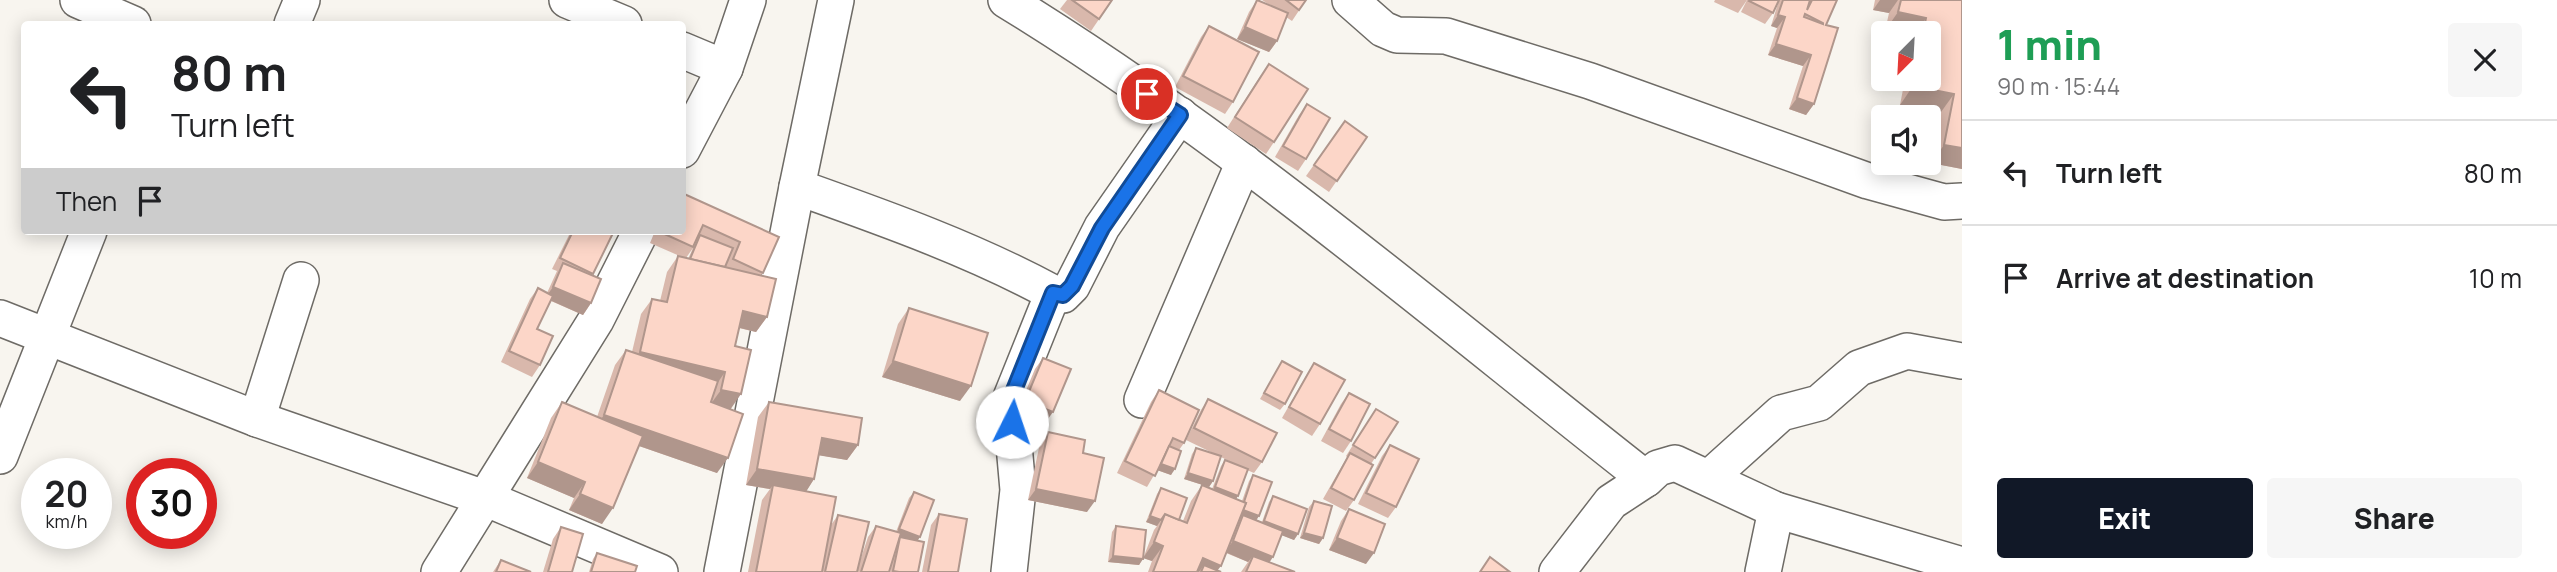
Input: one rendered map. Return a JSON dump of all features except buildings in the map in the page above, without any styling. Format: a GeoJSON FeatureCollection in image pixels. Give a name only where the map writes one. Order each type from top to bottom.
{"type":"FeatureCollection","features":[{"type":"Feature","properties":{"kind":"street"},"geometry":{"type":"LineString","coordinates":[[78,0],[126,21]]}},
{"type":"Feature","properties":{"kind":"street"},"geometry":{"type":"LineString","coordinates":[[293,21],[302,0]]}},
{"type":"Feature","properties":{"kind":"street"},"geometry":{"type":"LineString","coordinates":[[567,0],[617,21]]}},
{"type":"Feature","properties":{"kind":"street"},"geometry":{"type":"LineString","coordinates":[[686,142],[725,68],[748,0]]}},
{"type":"Feature","properties":{"kind":"street"},"geometry":{"type":"LineString","coordinates":[[722,572],[836,0]]}},
{"type":"Feature","properties":{"kind":"street"},"geometry":{"type":"LineString","coordinates":[[1006,0],[1084,48],[1130,84],[1180,115],[1244,162],[1646,479]]}},
{"type":"Feature","properties":{"kind":"street"},"geometry":{"type":"LineString","coordinates":[[1350,0],[1383,29],[1397,35],[1446,36],[1590,81],[1868,181],[1944,202],[1962,201]]}},
{"type":"Feature","properties":{"kind":"street"},"geometry":{"type":"LineString","coordinates":[[686,52],[725,68]]}},
{"type":"Feature","properties":{"kind":"street"},"geometry":{"type":"LineString","coordinates":[[797,187],[882,217],[1019,275],[1053,293],[1063,295],[1072,286],[1102,228],[1180,115]]}},
{"type":"Feature","properties":{"kind":"street"},"geometry":{"type":"LineString","coordinates":[[1142,400],[1244,162]]}},
{"type":"Feature","properties":{"kind":"street"},"geometry":{"type":"LineString","coordinates":[[0,456],[49,338],[88,235]]}},
{"type":"Feature","properties":{"kind":"street"},"geometry":{"type":"LineString","coordinates":[[439,572],[488,499],[596,320],[628,235]]}},
{"type":"Feature","properties":{"kind":"street"},"geometry":{"type":"LineString","coordinates":[[257,419],[302,280]]}},
{"type":"Feature","properties":{"kind":"street"},"geometry":{"type":"LineString","coordinates":[[1009,572],[1018,490],[1010,400],[1053,293]]}},
{"type":"Feature","properties":{"kind":"street"},"geometry":{"type":"LineString","coordinates":[[0,318],[257,419],[488,499],[660,572]]}},
{"type":"Feature","properties":{"kind":"street"},"geometry":{"type":"LineString","coordinates":[[1710,477],[1781,413],[1819,403],[1859,368],[1907,351],[1962,361]]}},
{"type":"Feature","properties":{"kind":"street"},"geometry":{"type":"LineString","coordinates":[[1557,572],[1611,502],[1658,468],[1675,463],[1776,510],[1962,565]]}},
{"type":"Feature","properties":{"kind":"street"},"geometry":{"type":"LineString","coordinates":[[1763,572],[1776,510]]}},
{"type":"Feature","properties":{"kind":"route"},"geometry":{"type":"LineString","coordinates":[[1012,422],[1010,400],[1053,293],[1063,295],[1072,286],[1102,228],[1180,115],[1147,94]]}}]}
